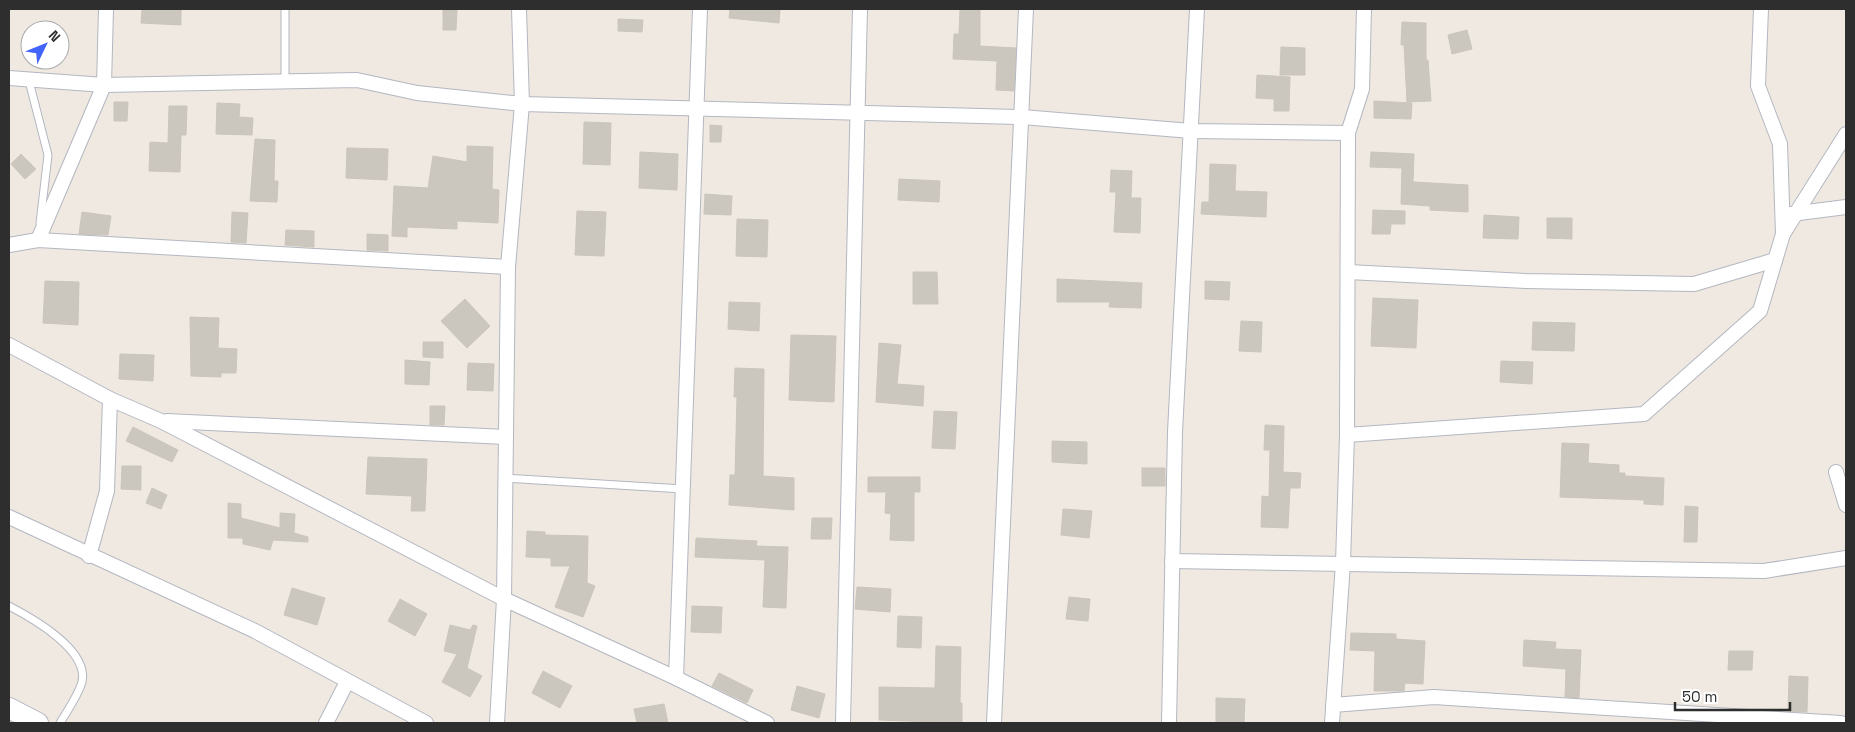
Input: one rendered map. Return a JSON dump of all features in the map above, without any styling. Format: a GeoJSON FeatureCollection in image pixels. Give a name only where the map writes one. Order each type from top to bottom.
{"type":"FeatureCollection","features":[{"type":"Feature","properties":{"kind":"main road"},"geometry":{"type":"LineString","coordinates":[[9,708],[38,723]]}},
{"type":"Feature","properties":{"kind":"street"},"geometry":{"type":"LineString","coordinates":[[38,240],[104,85],[106,9]]}},
{"type":"Feature","properties":{"kind":"street"},"geometry":{"type":"LineString","coordinates":[[497,723],[504,599],[508,267],[522,104],[519,9]]}},
{"type":"Feature","properties":{"kind":"street"},"geometry":{"type":"LineString","coordinates":[[676,678],[700,9]]}},
{"type":"Feature","properties":{"kind":"street"},"geometry":{"type":"LineString","coordinates":[[843,723],[860,9]]}},
{"type":"Feature","properties":{"kind":"street"},"geometry":{"type":"LineString","coordinates":[[994,723],[1026,9]]}},
{"type":"Feature","properties":{"kind":"street"},"geometry":{"type":"LineString","coordinates":[[1169,723],[1175,432],[1197,9]]}},
{"type":"Feature","properties":{"kind":"street"},"geometry":{"type":"LineString","coordinates":[[1332,723],[1343,563],[1347,435],[1348,133],[1362,89],[1364,9]]}},
{"type":"Feature","properties":{"kind":"street"},"geometry":{"type":"LineString","coordinates":[[1761,9],[1758,86],[1780,144],[1789,214]]}},
{"type":"Feature","properties":{"kind":"street"},"geometry":{"type":"LineString","coordinates":[[9,78],[29,82],[104,85],[357,80],[418,93],[522,104],[857,111],[1022,117],[1191,131],[1348,133]]}},
{"type":"Feature","properties":{"kind":"street"},"geometry":{"type":"LineString","coordinates":[[1347,435],[1644,414],[1760,311],[1789,214],[1846,134]]}},
{"type":"Feature","properties":{"kind":"street"},"geometry":{"type":"LineString","coordinates":[[1789,214],[1846,207]]}},
{"type":"Feature","properties":{"kind":"street"},"geometry":{"type":"LineString","coordinates":[[9,245],[38,240],[508,267]]}},
{"type":"Feature","properties":{"kind":"street"},"geometry":{"type":"LineString","coordinates":[[1348,272],[1526,281],[1694,284],[1775,260]]}},
{"type":"Feature","properties":{"kind":"street"},"geometry":{"type":"LineString","coordinates":[[9,345],[110,399],[161,421],[504,599],[676,678],[767,723]]}},
{"type":"Feature","properties":{"kind":"street"},"geometry":{"type":"LineString","coordinates":[[89,556],[108,491],[110,399]]}},
{"type":"Feature","properties":{"kind":"street"},"geometry":{"type":"LineString","coordinates":[[161,421],[506,437]]}},
{"type":"Feature","properties":{"kind":"street"},"geometry":{"type":"LineString","coordinates":[[1836,472],[1846,505]]}},
{"type":"Feature","properties":{"kind":"street"},"geometry":{"type":"LineString","coordinates":[[9,517],[89,556],[255,631],[426,723]]}},
{"type":"Feature","properties":{"kind":"street"},"geometry":{"type":"LineString","coordinates":[[1172,561],[1764,571],[1846,558]]}},
{"type":"Feature","properties":{"kind":"street"},"geometry":{"type":"LineString","coordinates":[[326,723],[347,682]]}},
{"type":"Feature","properties":{"kind":"street"},"geometry":{"type":"LineString","coordinates":[[1333,706],[1434,697],[1840,723]]}},
{"type":"Feature","properties":{"kind":"lane"},"geometry":{"type":"LineString","coordinates":[[285,9],[285,82]]}},
{"type":"Feature","properties":{"kind":"lane"},"geometry":{"type":"LineString","coordinates":[[29,82],[48,155],[38,240]]}},
{"type":"Feature","properties":{"kind":"lane"},"geometry":{"type":"LineString","coordinates":[[505,478],[683,489]]}},
{"type":"Feature","properties":{"kind":"lane"},"geometry":{"type":"LineString","coordinates":[[9,606],[36,621],[68,647],[80,664],[82,682],[60,723]]}},
{"type":"Feature","properties":{"kind":"building"},"geometry":{"type":"Polygon","coordinates":[[[142,9],[181,9],[181,25],[141,23],[142,9]]]}},
{"type":"Feature","properties":{"kind":"building"},"geometry":{"type":"Polygon","coordinates":[[[730,9],[780,9],[779,23],[729,18],[730,9]]]}},
{"type":"Feature","properties":{"kind":"building"},"geometry":{"type":"Polygon","coordinates":[[[960,9],[980,9],[980,46],[1016,48],[1014,91],[996,90],[997,61],[953,59],[954,34],[959,34],[960,9]]]}},
{"type":"Feature","properties":{"kind":"building"},"geometry":{"type":"Polygon","coordinates":[[[443,10],[457,10],[456,30],[443,30],[443,10]]]}},
{"type":"Feature","properties":{"kind":"building"},"geometry":{"type":"Polygon","coordinates":[[[618,19],[643,20],[642,32],[618,31],[618,19]]]}},
{"type":"Feature","properties":{"kind":"building"},"geometry":{"type":"Polygon","coordinates":[[[1402,22],[1426,23],[1426,60],[1428,60],[1431,101],[1407,102],[1404,45],[1401,45],[1402,22]]]}},
{"type":"Feature","properties":{"kind":"building"},"geometry":{"type":"Polygon","coordinates":[[[1467,30],[1472,49],[1452,54],[1448,35],[1467,30]]]}},
{"type":"Feature","properties":{"kind":"building"},"geometry":{"type":"Polygon","coordinates":[[[1281,47],[1305,48],[1305,75],[1280,75],[1281,47]]]}},
{"type":"Feature","properties":{"kind":"building"},"geometry":{"type":"Polygon","coordinates":[[[1257,75],[1290,77],[1289,111],[1274,111],[1274,99],[1256,98],[1257,75]]]}},
{"type":"Feature","properties":{"kind":"building"},"geometry":{"type":"Polygon","coordinates":[[[1374,101],[1412,103],[1411,119],[1374,118],[1374,101]]]}},
{"type":"Feature","properties":{"kind":"building"},"geometry":{"type":"Polygon","coordinates":[[[114,102],[128,102],[127,121],[114,121],[114,102]]]}},
{"type":"Feature","properties":{"kind":"building"},"geometry":{"type":"Polygon","coordinates":[[[217,103],[240,104],[239,117],[253,118],[252,135],[216,134],[217,103]]]}},
{"type":"Feature","properties":{"kind":"building"},"geometry":{"type":"Polygon","coordinates":[[[169,106],[187,106],[186,135],[181,135],[180,172],[149,171],[150,142],[168,143],[169,106]]]}},
{"type":"Feature","properties":{"kind":"building"},"geometry":{"type":"Polygon","coordinates":[[[584,122],[611,123],[610,165],[583,164],[584,122]]]}},
{"type":"Feature","properties":{"kind":"building"},"geometry":{"type":"Polygon","coordinates":[[[710,125],[722,126],[721,142],[710,142],[710,125]]]}},
{"type":"Feature","properties":{"kind":"building"},"geometry":{"type":"Polygon","coordinates":[[[255,139],[275,140],[274,181],[278,181],[277,202],[250,201],[255,139]]]}},
{"type":"Feature","properties":{"kind":"building"},"geometry":{"type":"Polygon","coordinates":[[[467,146],[493,147],[492,189],[499,190],[498,223],[457,221],[457,229],[407,227],[407,237],[392,236],[394,186],[428,188],[433,156],[467,162],[467,146]]]}},
{"type":"Feature","properties":{"kind":"building"},"geometry":{"type":"Polygon","coordinates":[[[347,148],[388,149],[387,180],[346,178],[347,148]]]}},
{"type":"Feature","properties":{"kind":"building"},"geometry":{"type":"Polygon","coordinates":[[[640,152],[678,154],[677,190],[639,188],[640,152]]]}},
{"type":"Feature","properties":{"kind":"building"},"geometry":{"type":"Polygon","coordinates":[[[1371,152],[1414,154],[1413,182],[1468,185],[1468,212],[1430,210],[1430,206],[1401,204],[1402,168],[1370,167],[1371,152]]]}},
{"type":"Feature","properties":{"kind":"building"},"geometry":{"type":"Polygon","coordinates":[[[21,154],[36,169],[25,179],[11,164],[21,154]]]}},
{"type":"Feature","properties":{"kind":"building"},"geometry":{"type":"Polygon","coordinates":[[[1210,164],[1236,165],[1235,191],[1267,192],[1266,217],[1201,214],[1202,202],[1209,202],[1210,164]]]}},
{"type":"Feature","properties":{"kind":"building"},"geometry":{"type":"Polygon","coordinates":[[[1111,170],[1132,171],[1131,198],[1141,198],[1140,233],[1114,232],[1116,192],[1110,192],[1111,170]]]}},
{"type":"Feature","properties":{"kind":"building"},"geometry":{"type":"Polygon","coordinates":[[[899,179],[940,181],[939,202],[898,200],[899,179]]]}},
{"type":"Feature","properties":{"kind":"building"},"geometry":{"type":"Polygon","coordinates":[[[705,194],[732,196],[731,215],[704,214],[705,194]]]}},
{"type":"Feature","properties":{"kind":"building"},"geometry":{"type":"Polygon","coordinates":[[[1373,210],[1405,211],[1405,224],[1391,224],[1390,234],[1372,234],[1373,210]]]}},
{"type":"Feature","properties":{"kind":"building"},"geometry":{"type":"Polygon","coordinates":[[[577,211],[606,212],[604,256],[575,255],[577,211]]]}},
{"type":"Feature","properties":{"kind":"building"},"geometry":{"type":"Polygon","coordinates":[[[82,212],[111,216],[108,235],[79,234],[82,212]]]}},
{"type":"Feature","properties":{"kind":"building"},"geometry":{"type":"Polygon","coordinates":[[[232,212],[248,213],[246,243],[231,242],[232,212]]]}},
{"type":"Feature","properties":{"kind":"building"},"geometry":{"type":"Polygon","coordinates":[[[1484,215],[1519,217],[1518,239],[1483,238],[1484,215]]]}},
{"type":"Feature","properties":{"kind":"building"},"geometry":{"type":"Polygon","coordinates":[[[1547,218],[1572,218],[1572,239],[1547,238],[1547,218]]]}},
{"type":"Feature","properties":{"kind":"building"},"geometry":{"type":"Polygon","coordinates":[[[737,219],[768,220],[767,257],[736,256],[737,219]]]}},
{"type":"Feature","properties":{"kind":"building"},"geometry":{"type":"Polygon","coordinates":[[[286,230],[314,231],[314,247],[285,245],[286,230]]]}},
{"type":"Feature","properties":{"kind":"building"},"geometry":{"type":"Polygon","coordinates":[[[367,234],[388,235],[388,251],[367,250],[367,234]]]}},
{"type":"Feature","properties":{"kind":"building"},"geometry":{"type":"Polygon","coordinates":[[[913,272],[937,272],[938,304],[913,304],[913,272]]]}},
{"type":"Feature","properties":{"kind":"building"},"geometry":{"type":"Polygon","coordinates":[[[1057,279],[1142,283],[1141,308],[1109,307],[1110,302],[1057,302],[1057,279]]]}},
{"type":"Feature","properties":{"kind":"building"},"geometry":{"type":"Polygon","coordinates":[[[45,281],[79,282],[78,325],[43,323],[45,281]]]}},
{"type":"Feature","properties":{"kind":"building"},"geometry":{"type":"Polygon","coordinates":[[[1205,281],[1230,282],[1229,300],[1205,299],[1205,281]]]}},
{"type":"Feature","properties":{"kind":"building"},"geometry":{"type":"Polygon","coordinates":[[[1373,298],[1418,300],[1416,348],[1371,346],[1373,298]]]}},
{"type":"Feature","properties":{"kind":"building"},"geometry":{"type":"Polygon","coordinates":[[[465,299],[490,326],[467,348],[441,321],[465,299]]]}},
{"type":"Feature","properties":{"kind":"building"},"geometry":{"type":"Polygon","coordinates":[[[729,302],[760,303],[759,331],[728,329],[729,302]]]}},
{"type":"Feature","properties":{"kind":"building"},"geometry":{"type":"Polygon","coordinates":[[[190,317],[219,318],[218,348],[237,349],[236,373],[221,373],[221,377],[191,376],[190,317]]]}},
{"type":"Feature","properties":{"kind":"building"},"geometry":{"type":"Polygon","coordinates":[[[1241,321],[1262,322],[1261,352],[1239,351],[1241,321]]]}},
{"type":"Feature","properties":{"kind":"building"},"geometry":{"type":"Polygon","coordinates":[[[1533,322],[1575,323],[1574,351],[1532,350],[1533,322]]]}},
{"type":"Feature","properties":{"kind":"building"},"geometry":{"type":"Polygon","coordinates":[[[791,335],[836,336],[834,402],[789,400],[791,335]]]}},
{"type":"Feature","properties":{"kind":"building"},"geometry":{"type":"Polygon","coordinates":[[[423,342],[443,342],[443,358],[423,357],[423,342]]]}},
{"type":"Feature","properties":{"kind":"building"},"geometry":{"type":"Polygon","coordinates":[[[879,343],[901,345],[897,384],[924,386],[923,406],[876,402],[879,343]]]}},
{"type":"Feature","properties":{"kind":"building"},"geometry":{"type":"Polygon","coordinates":[[[120,354],[154,355],[153,381],[119,379],[120,354]]]}},
{"type":"Feature","properties":{"kind":"building"},"geometry":{"type":"Polygon","coordinates":[[[405,360],[430,362],[429,385],[405,384],[405,360]]]}},
{"type":"Feature","properties":{"kind":"building"},"geometry":{"type":"Polygon","coordinates":[[[1501,361],[1533,362],[1532,384],[1500,382],[1501,361]]]}},
{"type":"Feature","properties":{"kind":"building"},"geometry":{"type":"Polygon","coordinates":[[[468,363],[494,364],[493,391],[467,390],[468,363]]]}},
{"type":"Feature","properties":{"kind":"building"},"geometry":{"type":"Polygon","coordinates":[[[735,368],[764,369],[763,476],[794,478],[794,510],[729,505],[730,475],[735,475],[737,397],[734,397],[735,368]]]}},
{"type":"Feature","properties":{"kind":"building"},"geometry":{"type":"Polygon","coordinates":[[[430,406],[445,406],[444,425],[430,425],[430,406]]]}},
{"type":"Feature","properties":{"kind":"building"},"geometry":{"type":"Polygon","coordinates":[[[934,411],[957,412],[955,449],[932,448],[934,411]]]}},
{"type":"Feature","properties":{"kind":"building"},"geometry":{"type":"Polygon","coordinates":[[[1265,425],[1284,426],[1283,472],[1301,473],[1300,488],[1290,488],[1288,528],[1261,527],[1262,496],[1269,497],[1270,450],[1264,450],[1265,425]]]}},
{"type":"Feature","properties":{"kind":"building"},"geometry":{"type":"Polygon","coordinates":[[[133,427],[178,450],[172,462],[126,441],[133,427]]]}},
{"type":"Feature","properties":{"kind":"building"},"geometry":{"type":"Polygon","coordinates":[[[1052,441],[1087,442],[1087,464],[1052,462],[1052,441]]]}},
{"type":"Feature","properties":{"kind":"building"},"geometry":{"type":"Polygon","coordinates":[[[1562,443],[1589,444],[1588,463],[1619,465],[1619,473],[1625,473],[1625,476],[1664,478],[1663,505],[1644,504],[1644,500],[1560,497],[1562,443]]]}},
{"type":"Feature","properties":{"kind":"building"},"geometry":{"type":"Polygon","coordinates":[[[368,457],[427,459],[425,511],[411,511],[412,496],[366,494],[368,457]]]}},
{"type":"Feature","properties":{"kind":"building"},"geometry":{"type":"Polygon","coordinates":[[[122,466],[141,466],[141,490],[121,489],[122,466]]]}},
{"type":"Feature","properties":{"kind":"building"},"geometry":{"type":"Polygon","coordinates":[[[1142,468],[1165,468],[1165,486],[1142,486],[1142,468]]]}},
{"type":"Feature","properties":{"kind":"building"},"geometry":{"type":"Polygon","coordinates":[[[868,477],[920,477],[920,492],[914,492],[914,541],[890,540],[891,514],[885,513],[886,492],[868,492],[868,477]]]}},
{"type":"Feature","properties":{"kind":"building"},"geometry":{"type":"Polygon","coordinates":[[[152,488],[167,495],[161,509],[146,503],[152,488]]]}},
{"type":"Feature","properties":{"kind":"building"},"geometry":{"type":"Polygon","coordinates":[[[228,503],[241,504],[241,518],[280,528],[280,513],[295,514],[294,533],[308,537],[308,542],[273,540],[270,550],[243,544],[243,538],[228,538],[228,503]]]}},
{"type":"Feature","properties":{"kind":"building"},"geometry":{"type":"Polygon","coordinates":[[[1685,506],[1698,507],[1697,542],[1684,542],[1685,506]]]}},
{"type":"Feature","properties":{"kind":"building"},"geometry":{"type":"Polygon","coordinates":[[[1063,509],[1092,511],[1089,538],[1061,535],[1063,509]]]}},
{"type":"Feature","properties":{"kind":"building"},"geometry":{"type":"Polygon","coordinates":[[[812,518],[832,518],[831,539],[811,539],[812,518]]]}},
{"type":"Feature","properties":{"kind":"building"},"geometry":{"type":"Polygon","coordinates":[[[527,531],[545,532],[545,535],[588,536],[587,583],[595,586],[583,617],[555,607],[570,566],[551,566],[551,558],[526,557],[527,531]]]}},
{"type":"Feature","properties":{"kind":"building"},"geometry":{"type":"Polygon","coordinates":[[[696,538],[757,541],[756,546],[788,547],[786,608],[763,607],[765,560],[695,557],[696,538]]]}},
{"type":"Feature","properties":{"kind":"building"},"geometry":{"type":"Polygon","coordinates":[[[857,587],[891,589],[890,612],[855,609],[857,587]]]}},
{"type":"Feature","properties":{"kind":"building"},"geometry":{"type":"Polygon","coordinates":[[[292,588],[325,598],[317,625],[284,615],[292,588]]]}},
{"type":"Feature","properties":{"kind":"building"},"geometry":{"type":"Polygon","coordinates":[[[1069,597],[1090,599],[1088,621],[1066,619],[1069,597]]]}},
{"type":"Feature","properties":{"kind":"building"},"geometry":{"type":"Polygon","coordinates":[[[400,599],[427,614],[415,636],[388,621],[400,599]]]}},
{"type":"Feature","properties":{"kind":"building"},"geometry":{"type":"Polygon","coordinates":[[[692,606],[722,607],[721,633],[691,632],[692,606]]]}},
{"type":"Feature","properties":{"kind":"building"},"geometry":{"type":"Polygon","coordinates":[[[898,616],[922,617],[921,648],[897,647],[898,616]]]}},
{"type":"Feature","properties":{"kind":"building"},"geometry":{"type":"Polygon","coordinates":[[[450,625],[470,630],[473,625],[477,626],[467,668],[482,676],[470,697],[442,682],[457,654],[444,651],[450,625]]]}},
{"type":"Feature","properties":{"kind":"building"},"geometry":{"type":"Polygon","coordinates":[[[1351,633],[1396,634],[1396,639],[1425,641],[1423,684],[1405,683],[1404,691],[1374,691],[1375,651],[1350,650],[1351,633]]]}},
{"type":"Feature","properties":{"kind":"building"},"geometry":{"type":"Polygon","coordinates":[[[1524,640],[1556,642],[1555,649],[1581,650],[1579,698],[1565,697],[1566,669],[1523,666],[1524,640]]]}},
{"type":"Feature","properties":{"kind":"building"},"geometry":{"type":"Polygon","coordinates":[[[936,646],[961,647],[960,703],[962,703],[962,723],[879,720],[879,687],[935,688],[936,646]]]}},
{"type":"Feature","properties":{"kind":"building"},"geometry":{"type":"Polygon","coordinates":[[[1729,651],[1753,651],[1752,670],[1728,670],[1729,651]]]}},
{"type":"Feature","properties":{"kind":"building"},"geometry":{"type":"Polygon","coordinates":[[[543,671],[572,686],[560,708],[532,693],[543,671]]]}},
{"type":"Feature","properties":{"kind":"building"},"geometry":{"type":"Polygon","coordinates":[[[719,673],[753,690],[747,703],[712,686],[719,673]]]}},
{"type":"Feature","properties":{"kind":"building"},"geometry":{"type":"Polygon","coordinates":[[[1789,676],[1808,677],[1807,712],[1788,711],[1789,676]]]}},
{"type":"Feature","properties":{"kind":"building"},"geometry":{"type":"Polygon","coordinates":[[[797,686],[825,694],[819,718],[791,710],[797,686]]]}},
{"type":"Feature","properties":{"kind":"building"},"geometry":{"type":"Polygon","coordinates":[[[1216,698],[1245,699],[1244,723],[1216,723],[1216,698]]]}},
{"type":"Feature","properties":{"kind":"building"},"geometry":{"type":"Polygon","coordinates":[[[664,704],[668,723],[637,723],[634,709],[664,704]]]}}]}
